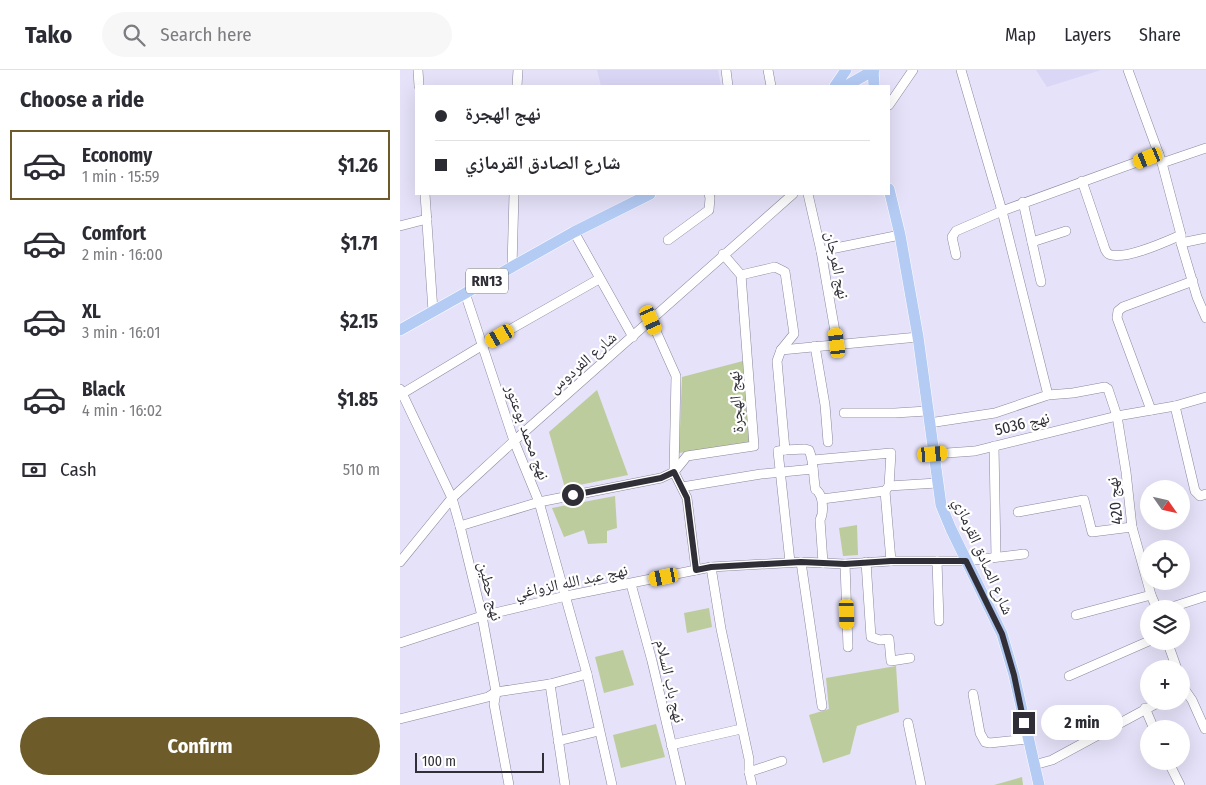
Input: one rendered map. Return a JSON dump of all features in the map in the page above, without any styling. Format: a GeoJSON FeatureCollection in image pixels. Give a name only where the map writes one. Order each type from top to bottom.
{"type":"FeatureCollection","features":[{"type":"Feature","properties":{"kind":"main road"},"geometry":{"type":"LineString","coordinates":[[836,85],[846,70]]}},
{"type":"Feature","properties":{"kind":"main road"},"geometry":{"type":"LineString","coordinates":[[848,85],[873,70],[874,85]]}},
{"type":"Feature","properties":{"kind":"main road","name":"شارع الصادق القرمازي"},"geometry":{"type":"LineString","coordinates":[[890,193],[900,235],[918,337],[941,505],[1002,634],[1014,675],[1039,785]]}},
{"type":"Feature","properties":{"kind":"main road","name":"RN13"},"geometry":{"type":"LineString","coordinates":[[400,330],[574,232],[648,195]]}},
{"type":"Feature","properties":{"kind":"street"},"geometry":{"type":"LineString","coordinates":[[418,70],[419,85]]}},
{"type":"Feature","properties":{"kind":"street"},"geometry":{"type":"LineString","coordinates":[[517,85],[518,70]]}},
{"type":"Feature","properties":{"kind":"street"},"geometry":{"type":"LineString","coordinates":[[726,70],[728,85]]}},
{"type":"Feature","properties":{"kind":"street"},"geometry":{"type":"LineString","coordinates":[[768,70],[771,85]]}},
{"type":"Feature","properties":{"kind":"street"},"geometry":{"type":"LineString","coordinates":[[890,104],[913,70]]}},
{"type":"Feature","properties":{"kind":"street"},"geometry":{"type":"LineString","coordinates":[[929,423],[995,412],[1048,395],[1002,211],[962,70]]}},
{"type":"Feature","properties":{"kind":"street"},"geometry":{"type":"LineString","coordinates":[[1128,70],[1160,159],[1193,281],[1206,318]]}},
{"type":"Feature","properties":{"kind":"street"},"geometry":{"type":"LineString","coordinates":[[956,255],[952,237],[956,231],[1023,202],[1082,181],[1206,148]]}},
{"type":"Feature","properties":{"kind":"street"},"geometry":{"type":"LineString","coordinates":[[1082,181],[1106,252],[1111,255],[1128,254],[1181,239],[1206,238]]}},
{"type":"Feature","properties":{"kind":"street"},"geometry":{"type":"LineString","coordinates":[[425,195],[433,311]]}},
{"type":"Feature","properties":{"kind":"street"},"geometry":{"type":"LineString","coordinates":[[512,267],[514,195]]}},
{"type":"Feature","properties":{"kind":"street"},"geometry":{"type":"LineString","coordinates":[[668,240],[709,210],[709,195]]}},
{"type":"Feature","properties":{"kind":"street","name":"شارع الفردوس"},"geometry":{"type":"LineString","coordinates":[[401,557],[452,498],[792,195]]}},
{"type":"Feature","properties":{"kind":"street","name":"نهج المرجان"},"geometry":{"type":"LineString","coordinates":[[808,195],[821,251],[837,343]]}},
{"type":"Feature","properties":{"kind":"street"},"geometry":{"type":"LineString","coordinates":[[1023,202],[1041,282]]}},
{"type":"Feature","properties":{"kind":"street"},"geometry":{"type":"LineString","coordinates":[[400,226],[426,220]]}},
{"type":"Feature","properties":{"kind":"street"},"geometry":{"type":"LineString","coordinates":[[1032,242],[1066,231]]}},
{"type":"Feature","properties":{"kind":"street"},"geometry":{"type":"LineString","coordinates":[[574,232],[633,337]]}},
{"type":"Feature","properties":{"kind":"street"},"geometry":{"type":"LineString","coordinates":[[821,251],[900,235]]}},
{"type":"Feature","properties":{"kind":"street"},"geometry":{"type":"LineString","coordinates":[[724,254],[741,275],[774,267],[785,272],[794,334],[781,350],[777,361],[785,450]]}},
{"type":"Feature","properties":{"kind":"street","name":"نهج الهجرة"},"geometry":{"type":"LineString","coordinates":[[460,526],[538,502],[661,478],[674,472],[687,456],[754,446],[741,275]]}},
{"type":"Feature","properties":{"kind":"street"},"geometry":{"type":"LineString","coordinates":[[401,393],[599,279]]}},
{"type":"Feature","properties":{"kind":"street"},"geometry":{"type":"LineString","coordinates":[[1151,410],[1117,318],[1118,311],[1123,307],[1193,281]]}},
{"type":"Feature","properties":{"kind":"street","name":"نهج محمد بوعتور"},"geometry":{"type":"LineString","coordinates":[[464,293],[514,441],[538,502],[587,674],[612,785]]}},
{"type":"Feature","properties":{"kind":"street"},"geometry":{"type":"LineString","coordinates":[[651,320],[676,376],[674,472],[687,498],[696,570]]}},
{"type":"Feature","properties":{"kind":"street"},"geometry":{"type":"LineString","coordinates":[[781,350],[837,343],[918,337]]}},
{"type":"Feature","properties":{"kind":"street"},"geometry":{"type":"LineString","coordinates":[[815,346],[825,405],[828,442]]}},
{"type":"Feature","properties":{"kind":"street","name":"نهج 420"},"geometry":{"type":"LineString","coordinates":[[1048,395],[1105,387],[1108,389],[1117,416],[1132,527],[1153,600]]}},
{"type":"Feature","properties":{"kind":"street","name":"نهج حطين"},"geometry":{"type":"LineString","coordinates":[[401,393],[452,498],[460,526],[482,616],[496,692],[494,704],[509,781]]}},
{"type":"Feature","properties":{"kind":"street","name":"نهج 5036"},"geometry":{"type":"LineString","coordinates":[[933,454],[975,451],[1117,416],[1175,406],[1206,397]]}},
{"type":"Feature","properties":{"kind":"street"},"geometry":{"type":"LineString","coordinates":[[1175,406],[1195,492],[1200,496],[1206,494]]}},
{"type":"Feature","properties":{"kind":"street"},"geometry":{"type":"LineString","coordinates":[[844,413],[895,414],[927,411]]}},
{"type":"Feature","properties":{"kind":"street"},"geometry":{"type":"LineString","coordinates":[[994,446],[996,557]]}},
{"type":"Feature","properties":{"kind":"street"},"geometry":{"type":"LineString","coordinates":[[790,562],[778,450],[805,449],[809,450],[813,464],[815,489],[822,500],[823,515],[820,520],[823,563]]}},
{"type":"Feature","properties":{"kind":"street"},"geometry":{"type":"LineString","coordinates":[[682,487],[780,472],[813,464],[891,453],[887,489],[891,561]]}},
{"type":"Feature","properties":{"kind":"street"},"geometry":{"type":"LineString","coordinates":[[822,500],[937,483]]}},
{"type":"Feature","properties":{"kind":"street"},"geometry":{"type":"LineString","coordinates":[[1018,512],[1084,500],[1092,532],[1132,527]]}},
{"type":"Feature","properties":{"kind":"street","name":"نهج عبد الله الزواغي"},"geometry":{"type":"LineString","coordinates":[[400,643],[482,616],[566,596],[711,567],[790,562],[845,564],[891,561],[966,561],[1024,554]]}},
{"type":"Feature","properties":{"kind":"street"},"geometry":{"type":"LineString","coordinates":[[937,560],[939,621]]}},
{"type":"Feature","properties":{"kind":"street"},"geometry":{"type":"LineString","coordinates":[[801,562],[822,706]]}},
{"type":"Feature","properties":{"kind":"street"},"geometry":{"type":"LineString","coordinates":[[866,562],[871,637],[880,640],[888,639],[891,661],[910,658]]}},
{"type":"Feature","properties":{"kind":"street"},"geometry":{"type":"LineString","coordinates":[[845,564],[848,647]]}},
{"type":"Feature","properties":{"kind":"street"},"geometry":{"type":"LineString","coordinates":[[711,567],[721,629],[749,760],[752,785]]}},
{"type":"Feature","properties":{"kind":"street","name":"نهج باب السلام"},"geometry":{"type":"LineString","coordinates":[[631,584],[652,661],[681,785]]}},
{"type":"Feature","properties":{"kind":"street"},"geometry":{"type":"LineString","coordinates":[[1076,615],[1151,595]]}},
{"type":"Feature","properties":{"kind":"street"},"geometry":{"type":"LineString","coordinates":[[1190,601],[1206,596]]}},
{"type":"Feature","properties":{"kind":"street"},"geometry":{"type":"LineString","coordinates":[[1069,676],[1140,645]]}},
{"type":"Feature","properties":{"kind":"street"},"geometry":{"type":"LineString","coordinates":[[400,719],[488,697],[496,692],[550,684],[587,674]]}},
{"type":"Feature","properties":{"kind":"street"},"geometry":{"type":"LineString","coordinates":[[550,684],[565,785]]}},
{"type":"Feature","properties":{"kind":"street"},"geometry":{"type":"LineString","coordinates":[[973,694],[980,733],[985,742],[1028,739]]}},
{"type":"Feature","properties":{"kind":"street"},"geometry":{"type":"LineString","coordinates":[[1190,698],[1205,728]]}},
{"type":"Feature","properties":{"kind":"street"},"geometry":{"type":"LineString","coordinates":[[1034,764],[1052,760],[1142,710]]}},
{"type":"Feature","properties":{"kind":"street"},"geometry":{"type":"LineString","coordinates":[[908,723],[921,785]]}},
{"type":"Feature","properties":{"kind":"street"},"geometry":{"type":"LineString","coordinates":[[671,745],[741,729]]}},
{"type":"Feature","properties":{"kind":"street"},"geometry":{"type":"LineString","coordinates":[[558,740],[599,731]]}},
{"type":"Feature","properties":{"kind":"street"},"geometry":{"type":"LineString","coordinates":[[749,772],[782,761]]}},
{"type":"Feature","properties":{"kind":"street"},"geometry":{"type":"LineString","coordinates":[[1172,770],[1180,785]]}},
{"type":"Feature","properties":{"kind":"street"},"geometry":{"type":"LineString","coordinates":[[500,785],[509,781]]}},
{"type":"Feature","properties":{"kind":"shaded area"},"geometry":{"type":"Polygon","coordinates":[[[597,70],[718,70],[721,85],[601,85],[597,70]]]}},
{"type":"Feature","properties":{"kind":"shaded area"},"geometry":{"type":"Polygon","coordinates":[[[1036,70],[1101,70],[1047,87],[1036,70]]]}},
{"type":"Feature","properties":{"kind":"green space"},"geometry":{"type":"Polygon","coordinates":[[[743,361],[750,442],[679,453],[682,377],[743,361]]]}},
{"type":"Feature","properties":{"kind":"green space"},"geometry":{"type":"Polygon","coordinates":[[[597,390],[628,475],[565,488],[549,432],[597,390]]]}},
{"type":"Feature","properties":{"kind":"green space"},"geometry":{"type":"Polygon","coordinates":[[[615,496],[617,528],[607,531],[607,543],[588,544],[584,530],[564,537],[552,508],[615,496]]]}},
{"type":"Feature","properties":{"kind":"green space"},"geometry":{"type":"Polygon","coordinates":[[[857,525],[858,555],[843,556],[839,528],[857,525]]]}},
{"type":"Feature","properties":{"kind":"green space"},"geometry":{"type":"Polygon","coordinates":[[[709,608],[712,627],[687,633],[684,613],[709,608]]]}},
{"type":"Feature","properties":{"kind":"green space"},"geometry":{"type":"Polygon","coordinates":[[[623,650],[634,685],[604,693],[595,657],[623,650]]]}},
{"type":"Feature","properties":{"kind":"green space"},"geometry":{"type":"Polygon","coordinates":[[[896,666],[899,712],[857,726],[850,754],[823,763],[809,715],[829,709],[826,678],[896,666]]]}},
{"type":"Feature","properties":{"kind":"green space"},"geometry":{"type":"Polygon","coordinates":[[[656,724],[665,757],[621,768],[613,735],[656,724]]]}},
{"type":"Feature","properties":{"kind":"green space"},"geometry":{"type":"Polygon","coordinates":[[[1022,777],[1023,785],[994,785],[1022,777]]]}},
{"type":"Feature","properties":{"kind":"route"},"geometry":{"type":"LineString","coordinates":[[573,495],[661,478],[674,472],[687,498],[696,570],[711,567],[801,562],[845,564],[891,561],[966,561],[1002,634],[1009,654],[1024,723]]}}]}
